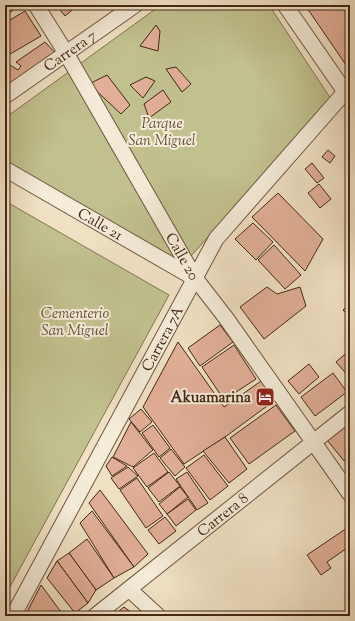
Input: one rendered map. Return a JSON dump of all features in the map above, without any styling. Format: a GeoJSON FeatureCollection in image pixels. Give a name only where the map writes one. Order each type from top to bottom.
{"type":"FeatureCollection","features":[{"type":"Feature","properties":{"kind":"street","name":"Calle 20"},"geometry":{"type":"LineString","coordinates":[[36,5],[66,53],[195,278],[226,318],[350,494]]}},
{"type":"Feature","properties":{"kind":"street","name":"Carrera 7"},"geometry":{"type":"LineString","coordinates":[[5,96],[135,5]]}},
{"type":"Feature","properties":{"kind":"street"},"geometry":{"type":"LineString","coordinates":[[285,5],[348,93]]}},
{"type":"Feature","properties":{"kind":"street","name":"Carrera 7A"},"geometry":{"type":"LineString","coordinates":[[13,616],[216,239],[348,93]]}},
{"type":"Feature","properties":{"kind":"street","name":"Calle 21"},"geometry":{"type":"LineString","coordinates":[[5,169],[195,278]]}},
{"type":"Feature","properties":{"kind":"street","name":"Carrera 8"},"geometry":{"type":"LineString","coordinates":[[95,616],[130,590],[350,413]]}},
{"type":"Feature","properties":{"kind":"street"},"geometry":{"type":"LineString","coordinates":[[130,590],[158,616]]}},
{"type":"Feature","properties":{"kind":"green space","name":"Parque San Miguel"},"geometry":{"type":"Polygon","coordinates":[[[161,5],[269,5],[331,99],[183,265],[5,160],[5,118],[161,5]]]}},
{"type":"Feature","properties":{"kind":"green space","name":"Cementerio San Miguel"},"geometry":{"type":"Polygon","coordinates":[[[5,201],[169,295],[5,596],[5,201]]]}},
{"type":"Feature","properties":{"kind":"building"},"geometry":{"type":"Polygon","coordinates":[[[5,5],[18,5],[19,6],[5,16],[5,5]]]}},
{"type":"Feature","properties":{"kind":"building"},"geometry":{"type":"Polygon","coordinates":[[[56,5],[78,5],[65,16],[56,5]]]}},
{"type":"Feature","properties":{"kind":"building"},"geometry":{"type":"Polygon","coordinates":[[[305,5],[342,5],[350,17],[350,62],[346,65],[305,5]]]}},
{"type":"Feature","properties":{"kind":"building"},"geometry":{"type":"Polygon","coordinates":[[[25,11],[41,36],[5,57],[5,23],[25,11]]]}},
{"type":"Feature","properties":{"kind":"building"},"geometry":{"type":"Polygon","coordinates":[[[156,25],[160,31],[158,51],[140,46],[156,25]]]}},
{"type":"Feature","properties":{"kind":"building"},"geometry":{"type":"Polygon","coordinates":[[[45,42],[58,56],[5,93],[5,69],[10,65],[18,70],[21,66],[16,62],[45,42]]]}},
{"type":"Feature","properties":{"kind":"building"},"geometry":{"type":"Polygon","coordinates":[[[176,67],[191,84],[182,92],[166,69],[176,67]]]}},
{"type":"Feature","properties":{"kind":"building"},"geometry":{"type":"Polygon","coordinates":[[[107,75],[130,105],[121,114],[89,84],[107,75]]]}},
{"type":"Feature","properties":{"kind":"building"},"geometry":{"type":"Polygon","coordinates":[[[146,77],[155,81],[143,98],[130,85],[146,77]]]}},
{"type":"Feature","properties":{"kind":"building"},"geometry":{"type":"Polygon","coordinates":[[[163,90],[171,102],[149,118],[144,104],[163,90]]]}},
{"type":"Feature","properties":{"kind":"building"},"geometry":{"type":"Polygon","coordinates":[[[328,150],[335,156],[330,163],[322,157],[328,150]]]}},
{"type":"Feature","properties":{"kind":"building"},"geometry":{"type":"Polygon","coordinates":[[[312,163],[324,178],[317,183],[305,169],[312,163]]]}},
{"type":"Feature","properties":{"kind":"building"},"geometry":{"type":"Polygon","coordinates":[[[319,184],[331,199],[320,208],[308,193],[319,184]]]}},
{"type":"Feature","properties":{"kind":"building"},"geometry":{"type":"Polygon","coordinates":[[[278,193],[323,239],[305,271],[252,217],[278,193]]]}},
{"type":"Feature","properties":{"kind":"building"},"geometry":{"type":"Polygon","coordinates":[[[253,223],[273,242],[256,260],[235,239],[253,223]]]}},
{"type":"Feature","properties":{"kind":"building"},"geometry":{"type":"Polygon","coordinates":[[[274,245],[301,275],[285,289],[258,260],[274,245]]]}},
{"type":"Feature","properties":{"kind":"building"},"geometry":{"type":"Polygon","coordinates":[[[267,287],[277,294],[300,287],[306,306],[264,339],[240,307],[267,287]]]}},
{"type":"Feature","properties":{"kind":"building"},"geometry":{"type":"Polygon","coordinates":[[[350,304],[350,318],[343,310],[350,304]]]}},
{"type":"Feature","properties":{"kind":"building"},"geometry":{"type":"Polygon","coordinates":[[[220,325],[233,342],[200,366],[188,348],[220,325]]]}},
{"type":"Feature","properties":{"kind":"building"},"geometry":{"type":"Polygon","coordinates":[[[178,342],[224,407],[264,379],[278,398],[225,437],[184,464],[143,407],[178,342]]]}},
{"type":"Feature","properties":{"kind":"building"},"geometry":{"type":"Polygon","coordinates":[[[234,345],[256,379],[224,400],[202,367],[234,345]]]}},
{"type":"Feature","properties":{"kind":"building"},"geometry":{"type":"Polygon","coordinates":[[[350,350],[350,378],[336,362],[350,350]]]}},
{"type":"Feature","properties":{"kind":"building"},"geometry":{"type":"Polygon","coordinates":[[[309,364],[319,377],[299,394],[288,381],[309,364]]]}},
{"type":"Feature","properties":{"kind":"building"},"geometry":{"type":"Polygon","coordinates":[[[333,373],[347,392],[315,416],[301,397],[333,373]]]}},
{"type":"Feature","properties":{"kind":"building"},"geometry":{"type":"Polygon","coordinates":[[[276,405],[295,431],[249,464],[230,438],[276,405]]]}},
{"type":"Feature","properties":{"kind":"building"},"geometry":{"type":"Polygon","coordinates":[[[141,409],[152,422],[140,432],[129,419],[141,409]]]}},
{"type":"Feature","properties":{"kind":"building"},"geometry":{"type":"Polygon","coordinates":[[[350,419],[350,455],[344,461],[327,440],[350,419]]]}},
{"type":"Feature","properties":{"kind":"building"},"geometry":{"type":"Polygon","coordinates":[[[131,422],[153,450],[133,467],[113,457],[131,422]]]}},
{"type":"Feature","properties":{"kind":"building"},"geometry":{"type":"Polygon","coordinates":[[[153,425],[170,448],[159,457],[142,433],[153,425]]]}},
{"type":"Feature","properties":{"kind":"building"},"geometry":{"type":"Polygon","coordinates":[[[225,437],[247,469],[229,483],[203,451],[225,437]]]}},
{"type":"Feature","properties":{"kind":"building"},"geometry":{"type":"Polygon","coordinates":[[[171,449],[185,467],[175,476],[160,458],[171,449]]]}},
{"type":"Feature","properties":{"kind":"building"},"geometry":{"type":"Polygon","coordinates":[[[154,453],[168,472],[147,487],[133,468],[154,453]]]}},
{"type":"Feature","properties":{"kind":"building"},"geometry":{"type":"Polygon","coordinates":[[[204,455],[228,486],[210,500],[186,468],[204,455]]]}},
{"type":"Feature","properties":{"kind":"building"},"geometry":{"type":"Polygon","coordinates":[[[112,457],[127,466],[112,476],[106,466],[112,457]]]}},
{"type":"Feature","properties":{"kind":"building"},"geometry":{"type":"Polygon","coordinates":[[[128,467],[138,476],[119,489],[111,478],[128,467]]]}},
{"type":"Feature","properties":{"kind":"building"},"geometry":{"type":"Polygon","coordinates":[[[169,472],[180,486],[159,502],[148,488],[169,472]]]}},
{"type":"Feature","properties":{"kind":"building"},"geometry":{"type":"Polygon","coordinates":[[[187,472],[208,503],[197,510],[176,479],[187,472]]]}},
{"type":"Feature","properties":{"kind":"building"},"geometry":{"type":"Polygon","coordinates":[[[137,478],[163,516],[146,528],[120,490],[137,478]]]}},
{"type":"Feature","properties":{"kind":"building"},"geometry":{"type":"Polygon","coordinates":[[[180,487],[188,497],[167,514],[159,504],[180,487]]]}},
{"type":"Feature","properties":{"kind":"building"},"geometry":{"type":"Polygon","coordinates":[[[100,490],[148,554],[134,567],[89,503],[100,490]]]}},
{"type":"Feature","properties":{"kind":"building"},"geometry":{"type":"Polygon","coordinates":[[[188,499],[196,510],[176,526],[167,514],[188,499]]]}},
{"type":"Feature","properties":{"kind":"building"},"geometry":{"type":"Polygon","coordinates":[[[92,511],[134,567],[114,578],[80,523],[92,511]]]}},
{"type":"Feature","properties":{"kind":"building"},"geometry":{"type":"Polygon","coordinates":[[[165,517],[176,531],[159,544],[148,530],[165,517]]]}},
{"type":"Feature","properties":{"kind":"building"},"geometry":{"type":"Polygon","coordinates":[[[350,526],[350,546],[327,562],[331,568],[321,575],[307,555],[350,526]]]}},
{"type":"Feature","properties":{"kind":"building"},"geometry":{"type":"Polygon","coordinates":[[[87,539],[114,578],[96,590],[69,553],[87,539]]]}},
{"type":"Feature","properties":{"kind":"building"},"geometry":{"type":"Polygon","coordinates":[[[69,553],[96,590],[88,603],[57,561],[69,553]]]}},
{"type":"Feature","properties":{"kind":"building"},"geometry":{"type":"Polygon","coordinates":[[[57,561],[88,603],[75,613],[47,578],[57,561]]]}},
{"type":"Feature","properties":{"kind":"building"},"geometry":{"type":"Polygon","coordinates":[[[41,585],[64,616],[25,616],[41,585]]]}},
{"type":"Feature","properties":{"kind":"building"},"geometry":{"type":"Polygon","coordinates":[[[124,607],[136,616],[113,616],[124,607]]]}},
{"type":"Feature","properties":{"kind":"place","name":"Akuamarina"},"geometry":{"type":"Point","coordinates":[265,397]}}]}
